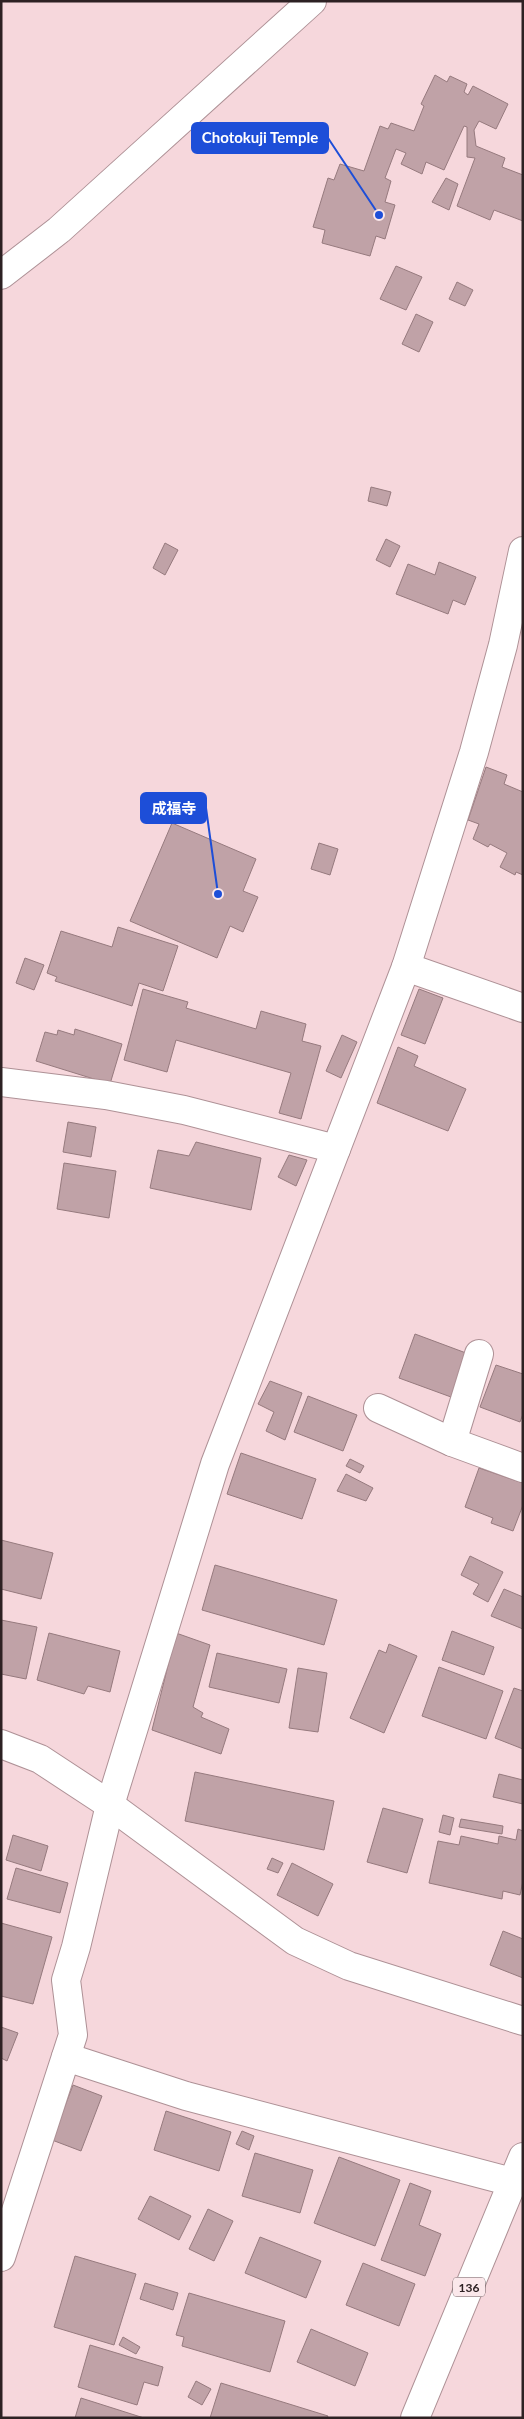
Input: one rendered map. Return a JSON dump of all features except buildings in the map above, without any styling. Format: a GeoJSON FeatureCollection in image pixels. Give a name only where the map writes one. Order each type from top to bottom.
{"type":"FeatureCollection","features":[{"type":"Feature","properties":{"kind":"main road"},"geometry":{"type":"LineString","coordinates":[[1,275],[59,230],[312,1]]}},
{"type":"Feature","properties":{"kind":"main road"},"geometry":{"type":"LineString","coordinates":[[1,2257],[73,2035],[66,1999],[66,1980],[76,1947],[110,1805],[215,1464],[406,967],[474,752],[502,645],[523,552]]}},
{"type":"Feature","properties":{"kind":"main road"},"geometry":{"type":"LineString","coordinates":[[406,967],[523,1008]]}},
{"type":"Feature","properties":{"kind":"main road"},"geometry":{"type":"LineString","coordinates":[[1,1082],[106,1095],[184,1110],[336,1150]]}},
{"type":"Feature","properties":{"kind":"main road"},"geometry":{"type":"LineString","coordinates":[[452,1442],[479,1354]]}},
{"type":"Feature","properties":{"kind":"main road"},"geometry":{"type":"LineString","coordinates":[[378,1408],[452,1442],[523,1468]]}},
{"type":"Feature","properties":{"kind":"main road"},"geometry":{"type":"LineString","coordinates":[[1,1744],[40,1759],[110,1805],[295,1941],[349,1966],[523,2021]]}},
{"type":"Feature","properties":{"kind":"main road"},"geometry":{"type":"LineString","coordinates":[[66,2057],[186,2096],[512,2182]]}},
{"type":"Feature","properties":{"kind":"main road","name":"136"},"geometry":{"type":"LineString","coordinates":[[416,2418],[523,2157]]}},
{"type":"Feature","properties":{"kind":"place","name":"Chotokuji Temple"},"geometry":{"type":"Point","coordinates":[379,215]}},
{"type":"Feature","properties":{"kind":"place","name":"成福寺"},"geometry":{"type":"Point","coordinates":[218,894]}}]}
